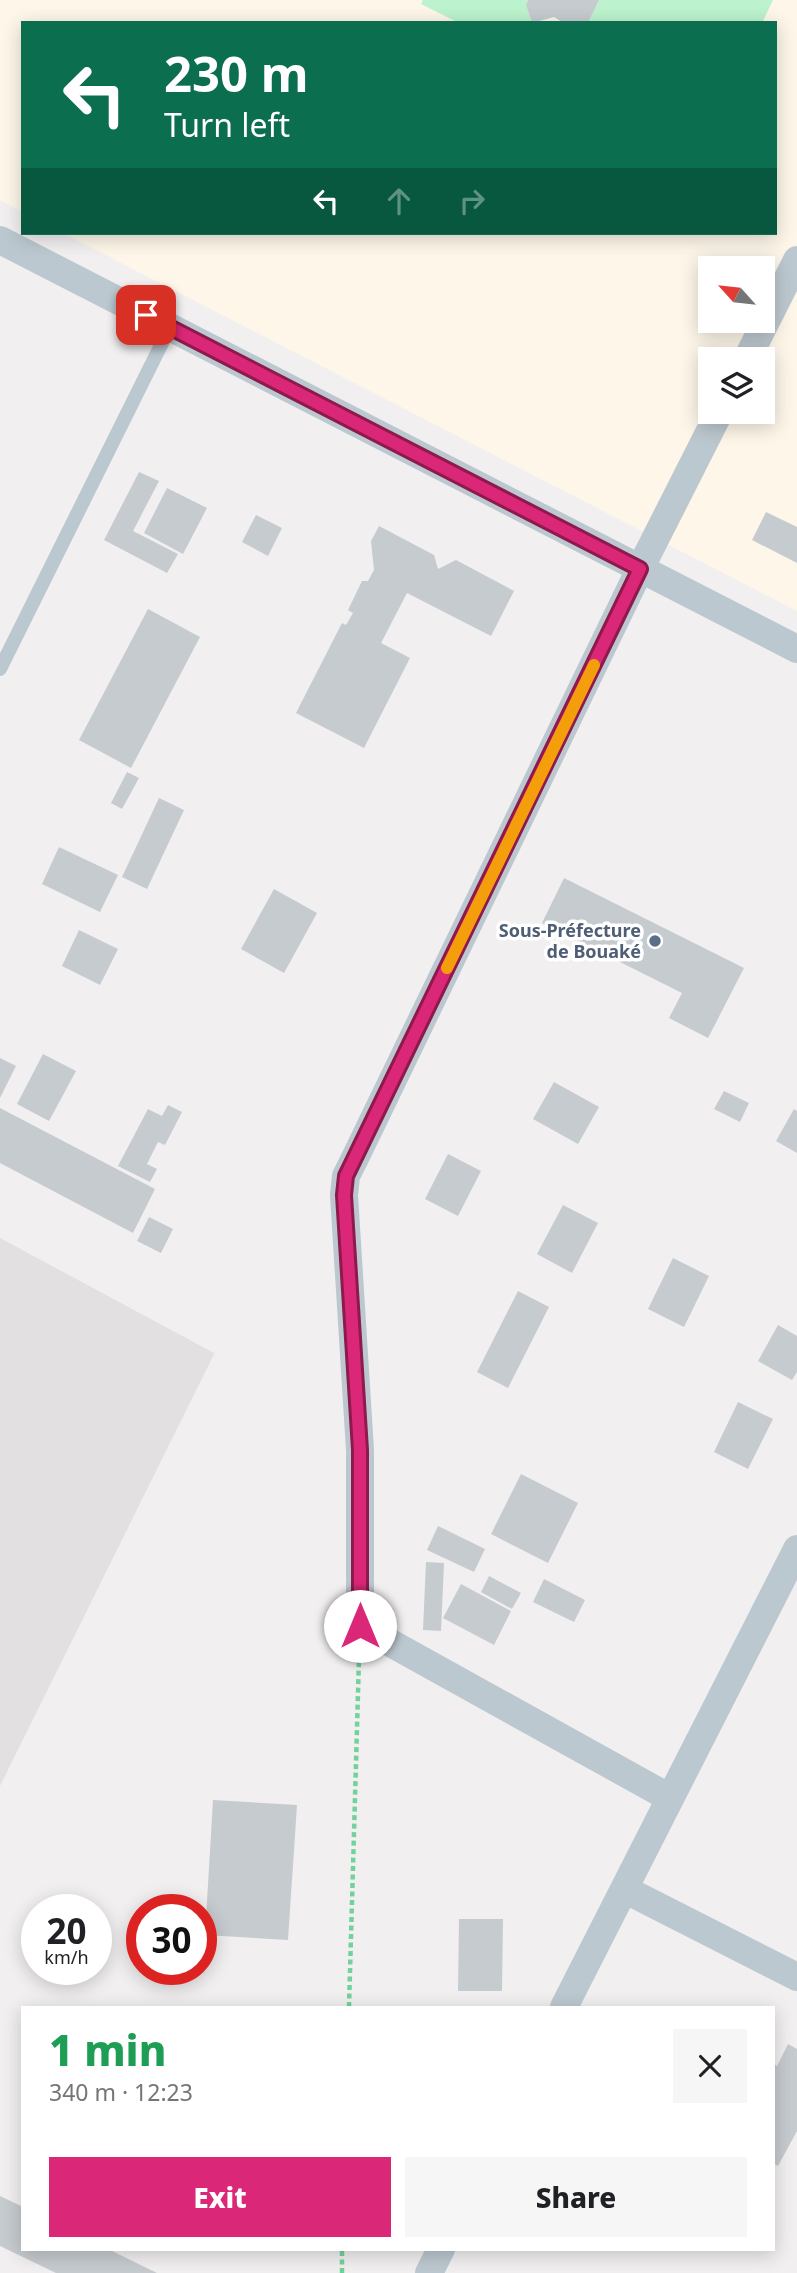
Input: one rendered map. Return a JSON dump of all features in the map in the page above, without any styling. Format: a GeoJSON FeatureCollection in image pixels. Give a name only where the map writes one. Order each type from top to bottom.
{"type":"FeatureCollection","features":[{"type":"Feature","properties":{"kind":"street"},"geometry":{"type":"LineString","coordinates":[[0,240],[797,649]]}},
{"type":"Feature","properties":{"kind":"street"},"geometry":{"type":"LineString","coordinates":[[753,347],[797,260]]}},
{"type":"Feature","properties":{"kind":"street"},"geometry":{"type":"LineString","coordinates":[[670,1798],[360,1626],[360,1450],[344,1195],[346,1176],[640,569],[713,424]]}},
{"type":"Feature","properties":{"kind":"street"},"geometry":{"type":"LineString","coordinates":[[565,2006],[797,1549]]}},
{"type":"Feature","properties":{"kind":"street"},"geometry":{"type":"LineString","coordinates":[[624,1889],[797,1978]]}},
{"type":"Feature","properties":{"kind":"street"},"geometry":{"type":"LineString","coordinates":[[429,2273],[440,2251]]}},
{"type":"Feature","properties":{"kind":"lane"},"geometry":{"type":"LineString","coordinates":[[0,668],[170,327]]}},
{"type":"Feature","properties":{"kind":"path"},"geometry":{"type":"LineString","coordinates":[[349,2006],[360,1626]]}},
{"type":"Feature","properties":{"kind":"path"},"geometry":{"type":"LineString","coordinates":[[342,2251],[342,2273]]}},
{"type":"Feature","properties":{"kind":"shaded area"},"geometry":{"type":"Polygon","coordinates":[[[0,0],[797,0],[797,611],[67,235],[777,235],[777,21],[21,21],[21,211],[0,200],[0,0]]]}},
{"type":"Feature","properties":{"kind":"shaded area"},"geometry":{"type":"Polygon","coordinates":[[[0,1238],[214,1353],[217,1348],[0,1786],[0,1238]]]}},
{"type":"Feature","properties":{"kind":"green space"},"geometry":{"type":"Polygon","coordinates":[[[423,0],[528,0],[526,5],[531,21],[455,21],[421,4],[423,0]]]}},
{"type":"Feature","properties":{"kind":"green space"},"geometry":{"type":"Polygon","coordinates":[[[599,0],[773,0],[763,21],[589,21],[599,0]]]}},
{"type":"Feature","properties":{"kind":"building"},"geometry":{"type":"Polygon","coordinates":[[[528,0],[599,0],[589,21],[561,21],[554,17],[531,21],[526,5],[528,0]]]}},
{"type":"Feature","properties":{"kind":"building"},"geometry":{"type":"Polygon","coordinates":[[[139,472],[159,481],[133,531],[178,554],[167,573],[104,540],[139,472]]]}},
{"type":"Feature","properties":{"kind":"building"},"geometry":{"type":"Polygon","coordinates":[[[167,488],[207,508],[183,554],[144,533],[167,488]]]}},
{"type":"Feature","properties":{"kind":"building"},"geometry":{"type":"Polygon","coordinates":[[[766,512],[797,527],[797,563],[752,540],[766,512]]]}},
{"type":"Feature","properties":{"kind":"building"},"geometry":{"type":"Polygon","coordinates":[[[256,515],[282,528],[268,556],[242,542],[256,515]]]}},
{"type":"Feature","properties":{"kind":"building"},"geometry":{"type":"Polygon","coordinates":[[[379,526],[434,555],[438,569],[456,560],[514,591],[491,636],[407,593],[381,643],[410,658],[364,748],[296,713],[342,623],[346,625],[353,613],[348,610],[362,581],[368,581],[374,570],[371,541],[379,526]]]}},
{"type":"Feature","properties":{"kind":"building"},"geometry":{"type":"Polygon","coordinates":[[[148,609],[200,637],[131,768],[79,740],[148,609]]]}},
{"type":"Feature","properties":{"kind":"building"},"geometry":{"type":"Polygon","coordinates":[[[127,772],[139,778],[122,809],[111,803],[127,772]]]}},
{"type":"Feature","properties":{"kind":"building"},"geometry":{"type":"Polygon","coordinates":[[[159,798],[184,810],[147,889],[122,877],[159,798]]]}},
{"type":"Feature","properties":{"kind":"building"},"geometry":{"type":"Polygon","coordinates":[[[59,847],[118,875],[100,912],[42,884],[59,847]]]}},
{"type":"Feature","properties":{"kind":"building"},"geometry":{"type":"Polygon","coordinates":[[[564,878],[744,968],[708,1038],[669,1018],[682,993],[542,923],[564,878]]]}},
{"type":"Feature","properties":{"kind":"building"},"geometry":{"type":"Polygon","coordinates":[[[274,889],[317,913],[284,973],[241,949],[274,889]]]}},
{"type":"Feature","properties":{"kind":"building"},"geometry":{"type":"Polygon","coordinates":[[[79,930],[118,949],[100,985],[62,966],[79,930]]]}},
{"type":"Feature","properties":{"kind":"building"},"geometry":{"type":"Polygon","coordinates":[[[43,1054],[76,1071],[49,1121],[17,1104],[43,1054]]]}},
{"type":"Feature","properties":{"kind":"building"},"geometry":{"type":"Polygon","coordinates":[[[0,1058],[16,1066],[0,1098],[0,1058]]]}},
{"type":"Feature","properties":{"kind":"building"},"geometry":{"type":"Polygon","coordinates":[[[554,1082],[599,1107],[578,1144],[533,1119],[554,1082]]]}},
{"type":"Feature","properties":{"kind":"building"},"geometry":{"type":"Polygon","coordinates":[[[724,1091],[749,1103],[740,1122],[714,1109],[724,1091]]]}},
{"type":"Feature","properties":{"kind":"building"},"geometry":{"type":"Polygon","coordinates":[[[168,1105],[182,1112],[165,1145],[158,1142],[147,1164],[157,1169],[150,1182],[118,1166],[148,1109],[162,1116],[168,1105]]]}},
{"type":"Feature","properties":{"kind":"building"},"geometry":{"type":"Polygon","coordinates":[[[0,1108],[155,1189],[133,1233],[0,1163],[0,1108]]]}},
{"type":"Feature","properties":{"kind":"building"},"geometry":{"type":"Polygon","coordinates":[[[794,1109],[797,1111],[797,1153],[776,1141],[794,1109]]]}},
{"type":"Feature","properties":{"kind":"building"},"geometry":{"type":"Polygon","coordinates":[[[448,1154],[481,1171],[458,1216],[425,1199],[448,1154]]]}},
{"type":"Feature","properties":{"kind":"building"},"geometry":{"type":"Polygon","coordinates":[[[563,1205],[598,1223],[572,1273],[537,1254],[563,1205]]]}},
{"type":"Feature","properties":{"kind":"building"},"geometry":{"type":"Polygon","coordinates":[[[149,1217],[173,1229],[161,1253],[137,1241],[149,1217]]]}},
{"type":"Feature","properties":{"kind":"building"},"geometry":{"type":"Polygon","coordinates":[[[673,1258],[709,1276],[684,1327],[648,1309],[673,1258]]]}},
{"type":"Feature","properties":{"kind":"building"},"geometry":{"type":"Polygon","coordinates":[[[518,1291],[549,1307],[508,1388],[477,1372],[518,1291]]]}},
{"type":"Feature","properties":{"kind":"building"},"geometry":{"type":"Polygon","coordinates":[[[778,1325],[797,1336],[797,1372],[792,1380],[758,1361],[778,1325]]]}},
{"type":"Feature","properties":{"kind":"building"},"geometry":{"type":"Polygon","coordinates":[[[738,1402],[773,1419],[748,1469],[714,1452],[738,1402]]]}},
{"type":"Feature","properties":{"kind":"building"},"geometry":{"type":"Polygon","coordinates":[[[521,1474],[578,1503],[548,1563],[491,1534],[521,1474]]]}},
{"type":"Feature","properties":{"kind":"building"},"geometry":{"type":"Polygon","coordinates":[[[438,1526],[485,1549],[474,1572],[427,1550],[438,1526]]]}},
{"type":"Feature","properties":{"kind":"building"},"geometry":{"type":"Polygon","coordinates":[[[426,1562],[444,1563],[441,1631],[423,1630],[426,1562]]]}},
{"type":"Feature","properties":{"kind":"building"},"geometry":{"type":"Polygon","coordinates":[[[489,1576],[521,1593],[512,1609],[481,1592],[489,1576]]]}},
{"type":"Feature","properties":{"kind":"building"},"geometry":{"type":"Polygon","coordinates":[[[544,1579],[585,1600],[574,1622],[533,1602],[544,1579]]]}},
{"type":"Feature","properties":{"kind":"building"},"geometry":{"type":"Polygon","coordinates":[[[461,1584],[511,1611],[494,1645],[443,1618],[461,1584]]]}},
{"type":"Feature","properties":{"kind":"building"},"geometry":{"type":"Polygon","coordinates":[[[213,1800],[297,1805],[288,1940],[217,1936],[217,1894],[207,1894],[213,1800]]]}},
{"type":"Feature","properties":{"kind":"building"},"geometry":{"type":"Polygon","coordinates":[[[459,1919],[503,1919],[502,1991],[458,1991],[459,1919]]]}},
{"type":"Feature","properties":{"kind":"building"},"geometry":{"type":"Polygon","coordinates":[[[788,2044],[797,2049],[797,2131],[778,2166],[775,2164],[775,2065],[777,2066],[788,2044]]]}},
{"type":"Feature","properties":{"kind":"building"},"geometry":{"type":"Polygon","coordinates":[[[0,2196],[21,2206],[21,2251],[112,2251],[157,2273],[56,2273],[0,2246],[0,2196]]]}},
{"type":"Feature","properties":{"kind":"slow traffic"},"geometry":{"type":"LineString","coordinates":[[447,968],[594,665]]}},
{"type":"Feature","properties":{"kind":"place","name":"Sous-Préfecture de Bouaké"},"geometry":{"type":"Point","coordinates":[655,941]}},
{"type":"Feature","properties":{"kind":"route"},"geometry":{"type":"LineString","coordinates":[[146,315],[640,569],[346,1176],[344,1195],[360,1450],[360,1626]]}}]}
